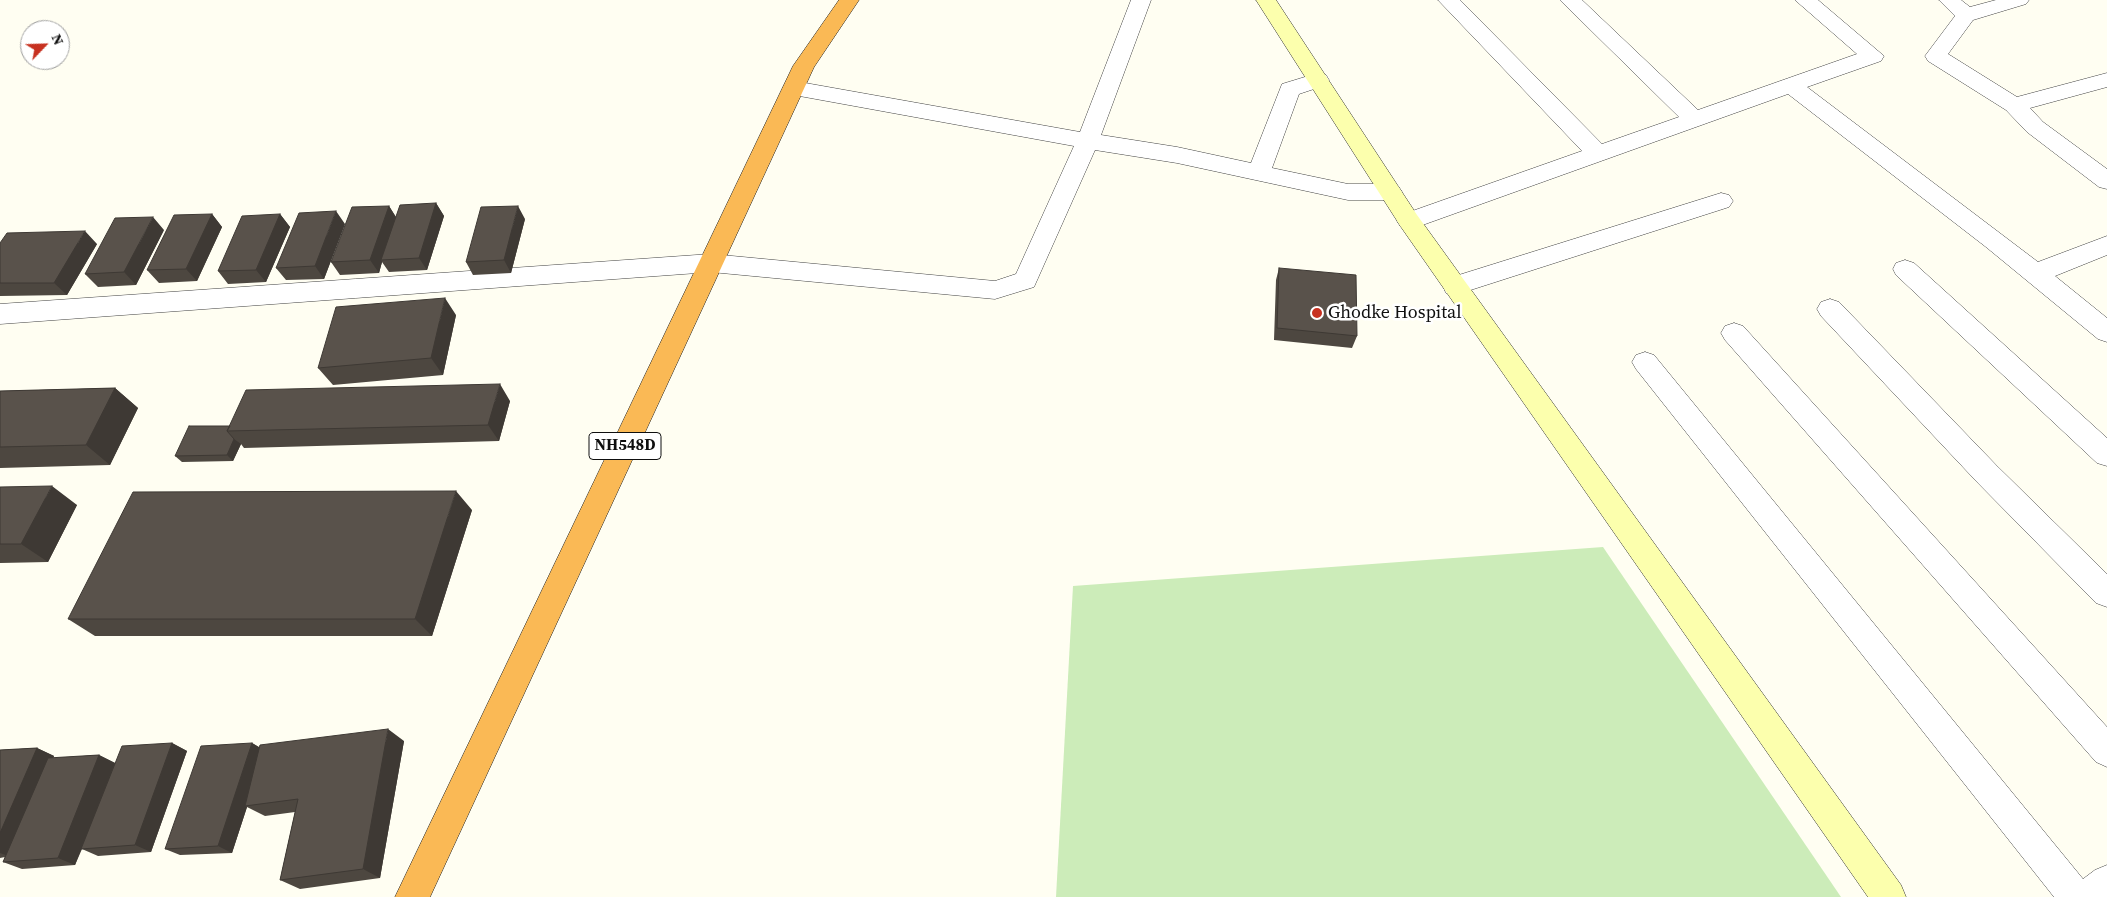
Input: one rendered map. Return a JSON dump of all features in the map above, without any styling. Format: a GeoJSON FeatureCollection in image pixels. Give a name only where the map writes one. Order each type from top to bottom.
{"type":"FeatureCollection","features":[{"type":"Feature","properties":{"kind":"highway","name":"NH548D"},"geometry":{"type":"LineString","coordinates":[[412,897],[804,66],[849,0]]}},
{"type":"Feature","properties":{"kind":"street"},"geometry":{"type":"LineString","coordinates":[[0,314],[711,263],[995,290],[1025,280],[1088,141],[1141,0]]}},
{"type":"Feature","properties":{"kind":"street"},"geometry":{"type":"LineString","coordinates":[[1266,0],[1409,221],[1889,897]]}},
{"type":"Feature","properties":{"kind":"street"},"geometry":{"type":"LineString","coordinates":[[1448,0],[1598,154]]}},
{"type":"Feature","properties":{"kind":"street"},"geometry":{"type":"LineString","coordinates":[[1409,221],[1873,56],[1805,0]]}},
{"type":"Feature","properties":{"kind":"street"},"geometry":{"type":"LineString","coordinates":[[1949,0],[1966,15]]}},
{"type":"Feature","properties":{"kind":"street"},"geometry":{"type":"LineString","coordinates":[[2019,0],[1966,15],[1936,56],[2014,105],[2035,127],[2107,181]]}},
{"type":"Feature","properties":{"kind":"street"},"geometry":{"type":"LineString","coordinates":[[1577,2],[1694,119]]}},
{"type":"Feature","properties":{"kind":"street"},"geometry":{"type":"LineString","coordinates":[[1259,172],[1290,89],[1318,80]]}},
{"type":"Feature","properties":{"kind":"street"},"geometry":{"type":"LineString","coordinates":[[2014,105],[2107,80]]}},
{"type":"Feature","properties":{"kind":"street"},"geometry":{"type":"LineString","coordinates":[[1790,85],[2036,273],[2107,332]]}},
{"type":"Feature","properties":{"kind":"street"},"geometry":{"type":"LineString","coordinates":[[794,88],[1088,141],[1177,155],[1348,192],[1390,192]]}},
{"type":"Feature","properties":{"kind":"street"},"geometry":{"type":"LineString","coordinates":[[1455,286],[1721,201]]}},
{"type":"Feature","properties":{"kind":"street"},"geometry":{"type":"LineString","coordinates":[[2036,273],[2107,245]]}},
{"type":"Feature","properties":{"kind":"street"},"geometry":{"type":"LineString","coordinates":[[1905,269],[2107,455]]}},
{"type":"Feature","properties":{"kind":"street"},"geometry":{"type":"LineString","coordinates":[[1830,309],[1987,474],[2107,594]]}},
{"type":"Feature","properties":{"kind":"street"},"geometry":{"type":"LineString","coordinates":[[1734,333],[2107,750]]}},
{"type":"Feature","properties":{"kind":"street"},"geometry":{"type":"LineString","coordinates":[[1645,362],[2076,897]]}},
{"type":"Feature","properties":{"kind":"street"},"geometry":{"type":"LineString","coordinates":[[2088,897],[2107,882]]}},
{"type":"Feature","properties":{"kind":"green space"},"geometry":{"type":"Polygon","coordinates":[[[1603,547],[1841,897],[1056,897],[1073,586],[1603,547]]]}},
{"type":"Feature","properties":{"kind":"building"},"geometry":{"type":"Polygon","coordinates":[[[436,203],[419,258],[381,260],[400,205],[436,203]]]}},
{"type":"Feature","properties":{"kind":"building"},"geometry":{"type":"Polygon","coordinates":[[[389,206],[370,260],[331,262],[352,207],[389,206]]]}},
{"type":"Feature","properties":{"kind":"building"},"geometry":{"type":"Polygon","coordinates":[[[518,206],[504,260],[466,262],[481,207],[518,206]]]}},
{"type":"Feature","properties":{"kind":"building"},"geometry":{"type":"Polygon","coordinates":[[[336,211],[315,266],[276,268],[299,213],[336,211]]]}},
{"type":"Feature","properties":{"kind":"building"},"geometry":{"type":"Polygon","coordinates":[[[212,214],[186,269],[147,270],[174,215],[212,214]]]}},
{"type":"Feature","properties":{"kind":"building"},"geometry":{"type":"Polygon","coordinates":[[[280,214],[256,270],[218,271],[242,216],[280,214]]]}},
{"type":"Feature","properties":{"kind":"building"},"geometry":{"type":"Polygon","coordinates":[[[153,217],[124,272],[85,274],[115,218],[153,217]]]}},
{"type":"Feature","properties":{"kind":"building"},"geometry":{"type":"Polygon","coordinates":[[[85,231],[54,283],[0,283],[0,243],[7,233],[85,231]]]}},
{"type":"Feature","properties":{"kind":"building"},"geometry":{"type":"Polygon","coordinates":[[[1279,268],[1356,275],[1357,336],[1277,328],[1279,268]]]}},
{"type":"Feature","properties":{"kind":"building"},"geometry":{"type":"Polygon","coordinates":[[[445,298],[431,358],[318,368],[336,307],[445,298]]]}},
{"type":"Feature","properties":{"kind":"building"},"geometry":{"type":"Polygon","coordinates":[[[500,384],[488,425],[227,431],[246,390],[500,384]]]}},
{"type":"Feature","properties":{"kind":"building"},"geometry":{"type":"Polygon","coordinates":[[[115,388],[86,445],[0,447],[0,391],[115,388]]]}},
{"type":"Feature","properties":{"kind":"building"},"geometry":{"type":"Polygon","coordinates":[[[189,426],[230,426],[227,431],[234,439],[227,455],[175,456],[189,426]]]}},
{"type":"Feature","properties":{"kind":"building"},"geometry":{"type":"Polygon","coordinates":[[[52,486],[21,544],[0,544],[0,487],[52,486]]]}},
{"type":"Feature","properties":{"kind":"building"},"geometry":{"type":"Polygon","coordinates":[[[456,491],[415,619],[68,619],[133,492],[456,491]]]}},
{"type":"Feature","properties":{"kind":"building"},"geometry":{"type":"Polygon","coordinates":[[[388,729],[363,869],[280,880],[298,799],[245,806],[260,745],[388,729]]]}},
{"type":"Feature","properties":{"kind":"building"},"geometry":{"type":"Polygon","coordinates":[[[172,743],[135,845],[81,849],[122,746],[172,743]]]}},
{"type":"Feature","properties":{"kind":"building"},"geometry":{"type":"Polygon","coordinates":[[[252,743],[218,846],[165,849],[201,746],[252,743]]]}},
{"type":"Feature","properties":{"kind":"building"},"geometry":{"type":"Polygon","coordinates":[[[37,748],[0,833],[0,750],[37,748]]]}},
{"type":"Feature","properties":{"kind":"building"},"geometry":{"type":"Polygon","coordinates":[[[99,755],[58,858],[3,862],[48,758],[99,755]]]}},
{"type":"Feature","properties":{"kind":"place","name":"Ghodke Hospital"},"geometry":{"type":"Point","coordinates":[1317,313]}}]}
